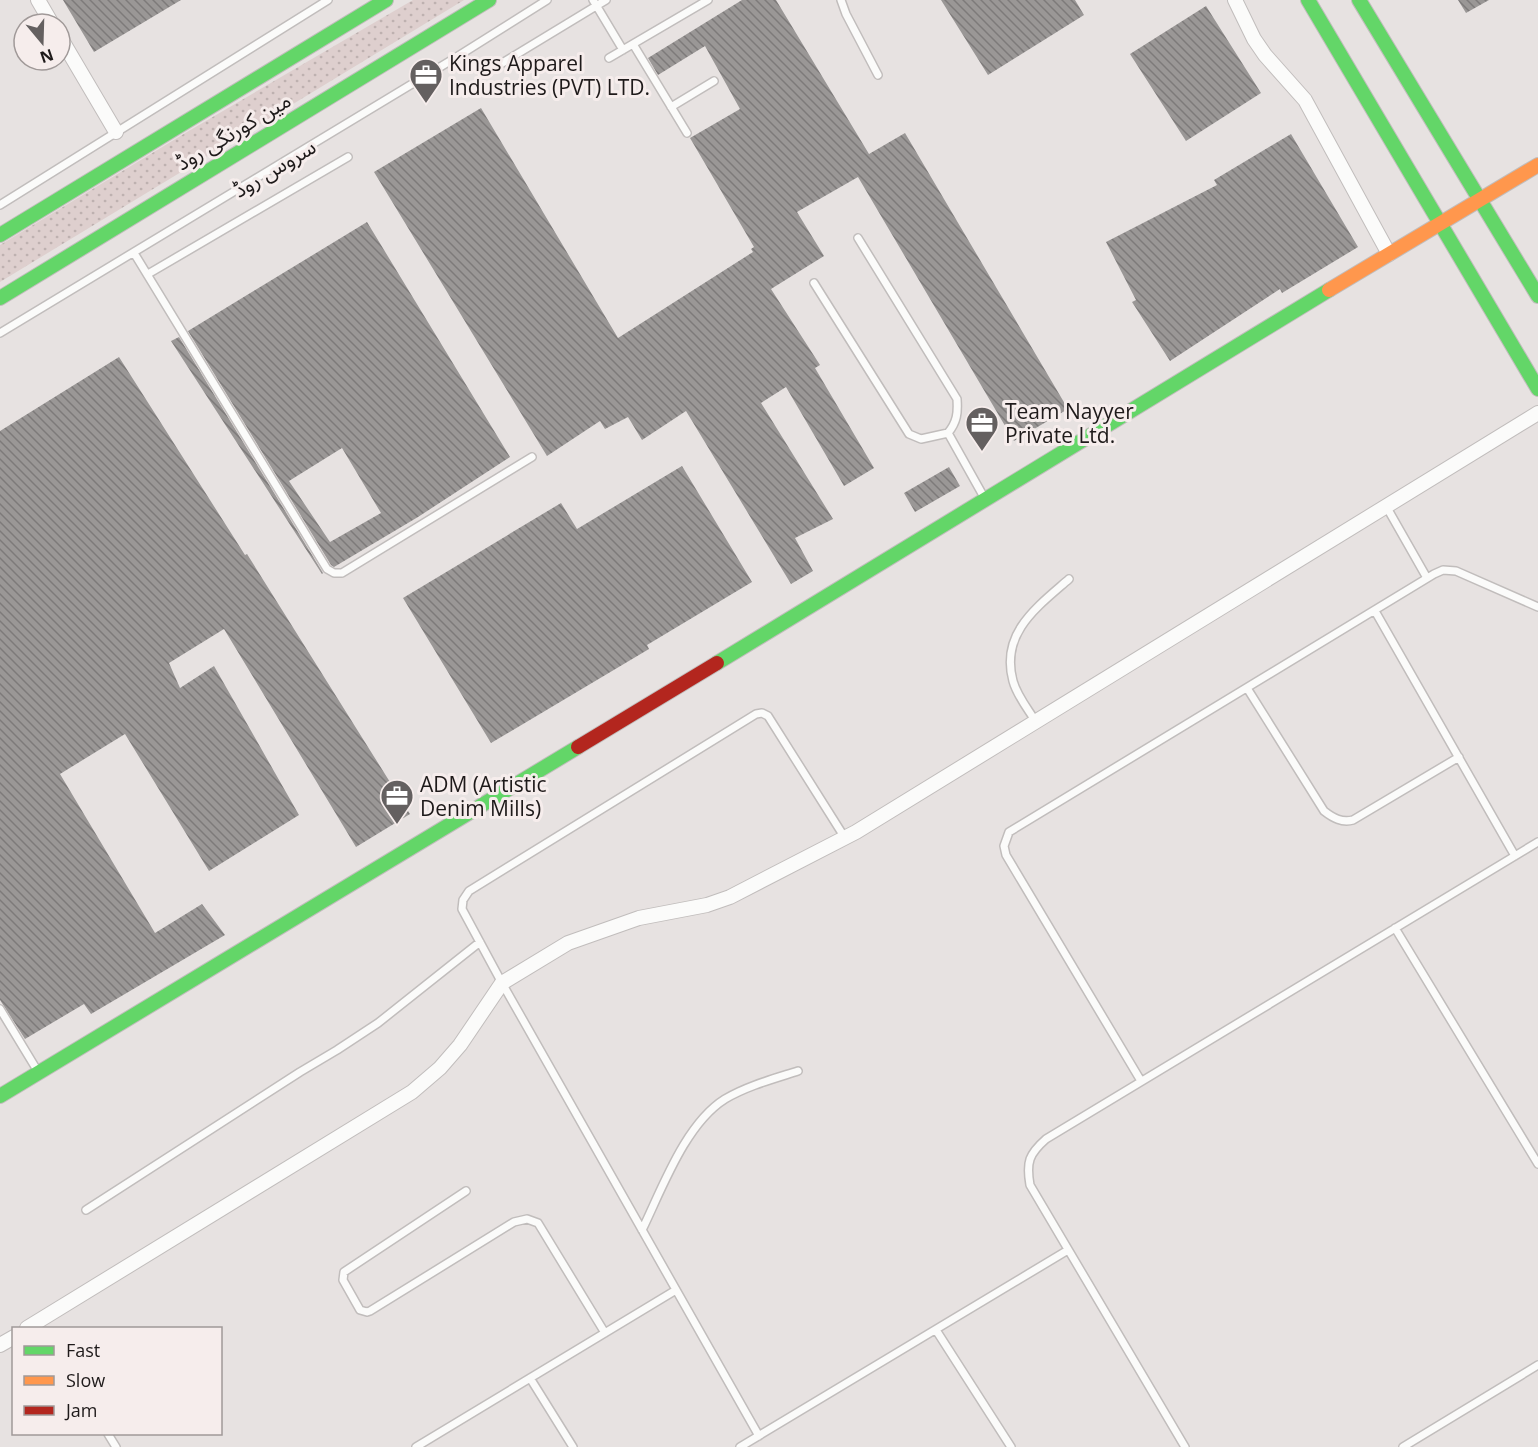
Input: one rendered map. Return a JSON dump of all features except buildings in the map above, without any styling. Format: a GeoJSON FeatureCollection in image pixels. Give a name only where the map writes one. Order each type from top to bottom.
{"type":"FeatureCollection","features":[{"type":"Feature","properties":{"kind":"main road","name":"مین کورنگی روڈ"},"geometry":{"type":"LineString","coordinates":[[0,235],[386,0]]}},
{"type":"Feature","properties":{"kind":"main road","name":"مین کورنگی روڈ"},"geometry":{"type":"LineString","coordinates":[[0,298],[489,0]]}},
{"type":"Feature","properties":{"kind":"main road"},"geometry":{"type":"LineString","coordinates":[[1308,0],[1538,388]]}},
{"type":"Feature","properties":{"kind":"main road"},"geometry":{"type":"LineString","coordinates":[[1359,0],[1538,296]]}},
{"type":"Feature","properties":{"kind":"main road"},"geometry":{"type":"LineString","coordinates":[[0,1096],[986,501],[1440,222],[1538,165]]}},
{"type":"Feature","properties":{"kind":"street"},"geometry":{"type":"LineString","coordinates":[[1235,0],[1265,56],[1305,100],[1389,254]]}},
{"type":"Feature","properties":{"kind":"street"},"geometry":{"type":"LineString","coordinates":[[72,57],[116,132]]}},
{"type":"Feature","properties":{"kind":"street"},"geometry":{"type":"LineString","coordinates":[[30,1327],[412,1092],[440,1068],[460,1045],[502,983],[567,943],[639,918],[707,905],[730,897],[845,838],[1538,413]]}},
{"type":"Feature","properties":{"kind":"lane"},"geometry":{"type":"LineString","coordinates":[[0,205],[328,0]]}},
{"type":"Feature","properties":{"kind":"lane","name":"سروس روڈ"},"geometry":{"type":"LineString","coordinates":[[0,333],[547,0]]}},
{"type":"Feature","properties":{"kind":"lane"},"geometry":{"type":"LineString","coordinates":[[494,68],[595,3],[606,0]]}},
{"type":"Feature","properties":{"kind":"lane"},"geometry":{"type":"LineString","coordinates":[[609,58],[708,0]]}},
{"type":"Feature","properties":{"kind":"lane"},"geometry":{"type":"LineString","coordinates":[[841,0],[878,75]]}},
{"type":"Feature","properties":{"kind":"lane"},"geometry":{"type":"LineString","coordinates":[[595,3],[623,50]]}},
{"type":"Feature","properties":{"kind":"lane"},"geometry":{"type":"LineString","coordinates":[[633,44],[687,133]]}},
{"type":"Feature","properties":{"kind":"lane"},"geometry":{"type":"LineString","coordinates":[[671,107],[714,81]]}},
{"type":"Feature","properties":{"kind":"lane"},"geometry":{"type":"LineString","coordinates":[[148,274],[348,157]]}},
{"type":"Feature","properties":{"kind":"lane"},"geometry":{"type":"LineString","coordinates":[[814,283],[909,434],[921,439],[948,433],[956,424],[957,399],[858,238]]}},
{"type":"Feature","properties":{"kind":"lane"},"geometry":{"type":"LineString","coordinates":[[134,253],[327,569],[334,573],[342,573],[532,457]]}},
{"type":"Feature","properties":{"kind":"lane"},"geometry":{"type":"LineString","coordinates":[[948,433],[986,501]]}},
{"type":"Feature","properties":{"kind":"lane"},"geometry":{"type":"LineString","coordinates":[[1386,506],[1427,578]]}},
{"type":"Feature","properties":{"kind":"lane"},"geometry":{"type":"LineString","coordinates":[[1141,1081],[1006,855],[1004,846],[1009,832],[1443,570],[1456,572],[1538,607]]}},
{"type":"Feature","properties":{"kind":"lane"},"geometry":{"type":"LineString","coordinates":[[1036,722],[1021,700],[1013,682],[1010,657],[1016,634],[1033,611],[1068,579]]}},
{"type":"Feature","properties":{"kind":"lane"},"geometry":{"type":"LineString","coordinates":[[1375,611],[1515,856]]}},
{"type":"Feature","properties":{"kind":"lane"},"geometry":{"type":"LineString","coordinates":[[1247,688],[1324,811],[1332,818],[1347,822],[1353,820],[1459,757]]}},
{"type":"Feature","properties":{"kind":"lane"},"geometry":{"type":"LineString","coordinates":[[759,1436],[502,983],[462,909],[462,900],[469,891],[756,714],[762,713],[768,716],[845,838]]}},
{"type":"Feature","properties":{"kind":"lane"},"geometry":{"type":"LineString","coordinates":[[1185,1447],[1030,1185],[1027,1169],[1033,1151],[1046,1139],[1538,842]]}},
{"type":"Feature","properties":{"kind":"lane"},"geometry":{"type":"LineString","coordinates":[[1395,928],[1538,1164]]}},
{"type":"Feature","properties":{"kind":"lane"},"geometry":{"type":"LineString","coordinates":[[86,1209],[378,1023],[480,942]]}},
{"type":"Feature","properties":{"kind":"lane"},"geometry":{"type":"LineString","coordinates":[[0,1009],[38,1072]]}},
{"type":"Feature","properties":{"kind":"lane"},"geometry":{"type":"LineString","coordinates":[[642,1230],[687,1138],[701,1120],[723,1101],[745,1088],[798,1071]]}},
{"type":"Feature","properties":{"kind":"lane"},"geometry":{"type":"LineString","coordinates":[[465,1191],[344,1272],[343,1280],[360,1310],[370,1311],[514,1222],[527,1219],[538,1223],[605,1333]]}},
{"type":"Feature","properties":{"kind":"lane"},"geometry":{"type":"LineString","coordinates":[[740,1447],[1068,1250]]}},
{"type":"Feature","properties":{"kind":"lane"},"geometry":{"type":"LineString","coordinates":[[416,1447],[676,1290]]}},
{"type":"Feature","properties":{"kind":"lane"},"geometry":{"type":"LineString","coordinates":[[936,1330],[1011,1447]]}},
{"type":"Feature","properties":{"kind":"lane"},"geometry":{"type":"LineString","coordinates":[[1403,1447],[1538,1365]]}},
{"type":"Feature","properties":{"kind":"lane"},"geometry":{"type":"LineString","coordinates":[[530,1378],[573,1447]]}},
{"type":"Feature","properties":{"kind":"shaded area"},"geometry":{"type":"Polygon","coordinates":[[[413,0],[464,0],[0,282],[0,245],[413,0]]]}},
{"type":"Feature","properties":{"kind":"traffic: fast"},"geometry":{"type":"LineString","coordinates":[[0,235],[386,0]]}},
{"type":"Feature","properties":{"kind":"traffic: fast"},"geometry":{"type":"LineString","coordinates":[[0,298],[489,0]]}},
{"type":"Feature","properties":{"kind":"traffic: fast"},"geometry":{"type":"LineString","coordinates":[[1308,0],[1538,389]]}},
{"type":"Feature","properties":{"kind":"traffic: fast"},"geometry":{"type":"LineString","coordinates":[[1359,0],[1538,296]]}},
{"type":"Feature","properties":{"kind":"traffic: fast"},"geometry":{"type":"LineString","coordinates":[[717,663],[1329,290]]}},
{"type":"Feature","properties":{"kind":"traffic: fast"},"geometry":{"type":"LineString","coordinates":[[0,1096],[578,747]]}},
{"type":"Feature","properties":{"kind":"traffic: slow"},"geometry":{"type":"LineString","coordinates":[[1329,290],[1538,165]]}},
{"type":"Feature","properties":{"kind":"traffic: jam"},"geometry":{"type":"LineString","coordinates":[[578,747],[717,663]]}},
{"type":"Feature","properties":{"kind":"place","name":"Kings Apparel Industries (PVT) LTD."},"geometry":{"type":"Point","coordinates":[426,104]}},
{"type":"Feature","properties":{"kind":"place","name":"Team Nayyer Private Ltd."},"geometry":{"type":"Point","coordinates":[982,452]}},
{"type":"Feature","properties":{"kind":"place","name":"ADM (Artistic Denim Mills)"},"geometry":{"type":"Point","coordinates":[397,825]}}]}
